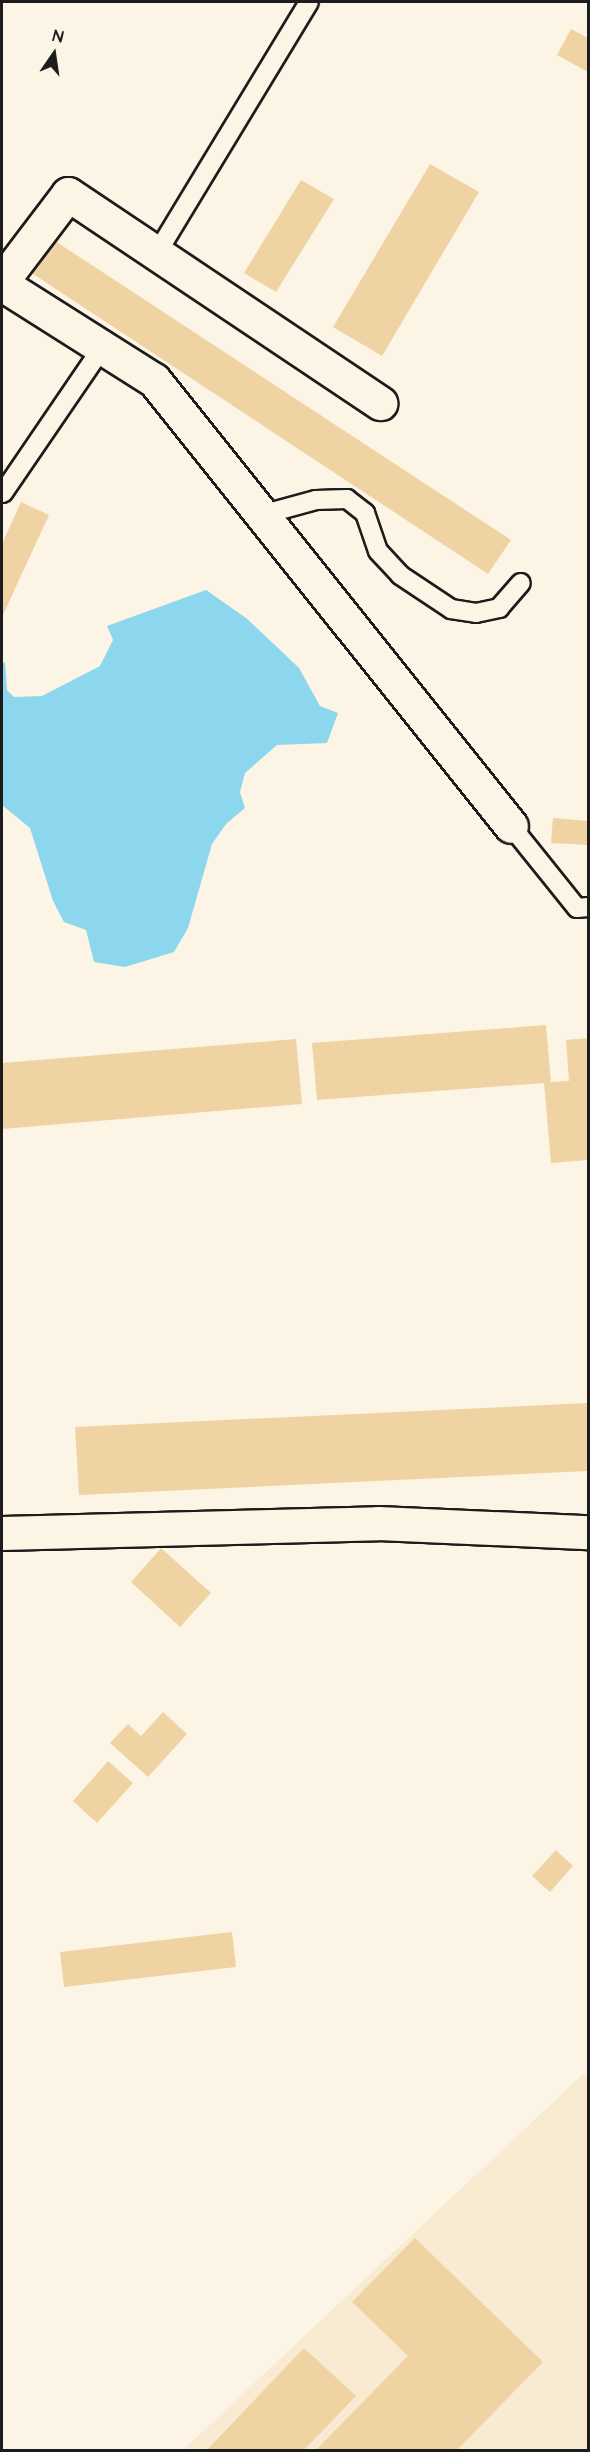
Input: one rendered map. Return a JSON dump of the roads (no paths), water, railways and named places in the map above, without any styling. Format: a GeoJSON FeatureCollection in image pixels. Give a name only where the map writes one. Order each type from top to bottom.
{"type":"FeatureCollection","features":[{"type":"Feature","properties":{"kind":"street"},"geometry":{"type":"LineString","coordinates":[[380,403],[68,194],[2,283],[154,380],[511,826]]}},
{"type":"Feature","properties":{"kind":"street"},"geometry":{"type":"LineString","coordinates":[[2,1533],[378,1523],[588,1532]]}},
{"type":"Feature","properties":{"kind":"lane"},"geometry":{"type":"LineString","coordinates":[[157,253],[309,2]]}},
{"type":"Feature","properties":{"kind":"lane"},"geometry":{"type":"LineString","coordinates":[[3,493],[102,348]]}},
{"type":"Feature","properties":{"kind":"lane"},"geometry":{"type":"LineString","coordinates":[[261,514],[316,500],[347,499],[365,513],[378,551],[400,575],[451,609],[476,613],[499,608],[522,583]]}},
{"type":"Feature","properties":{"kind":"lane"},"geometry":{"type":"LineString","coordinates":[[511,826],[577,908],[588,907]]}},
{"type":"Feature","properties":{"kind":"water"},"geometry":{"type":"Polygon","coordinates":[[[206,590],[246,618],[299,668],[320,706],[338,713],[327,743],[277,745],[245,773],[240,792],[245,808],[226,824],[212,844],[188,928],[174,952],[125,967],[94,962],[86,930],[64,922],[53,901],[30,828],[2,805],[2,664],[5,662],[7,690],[14,697],[42,696],[100,666],[113,640],[107,626],[206,590]]]}}]}
